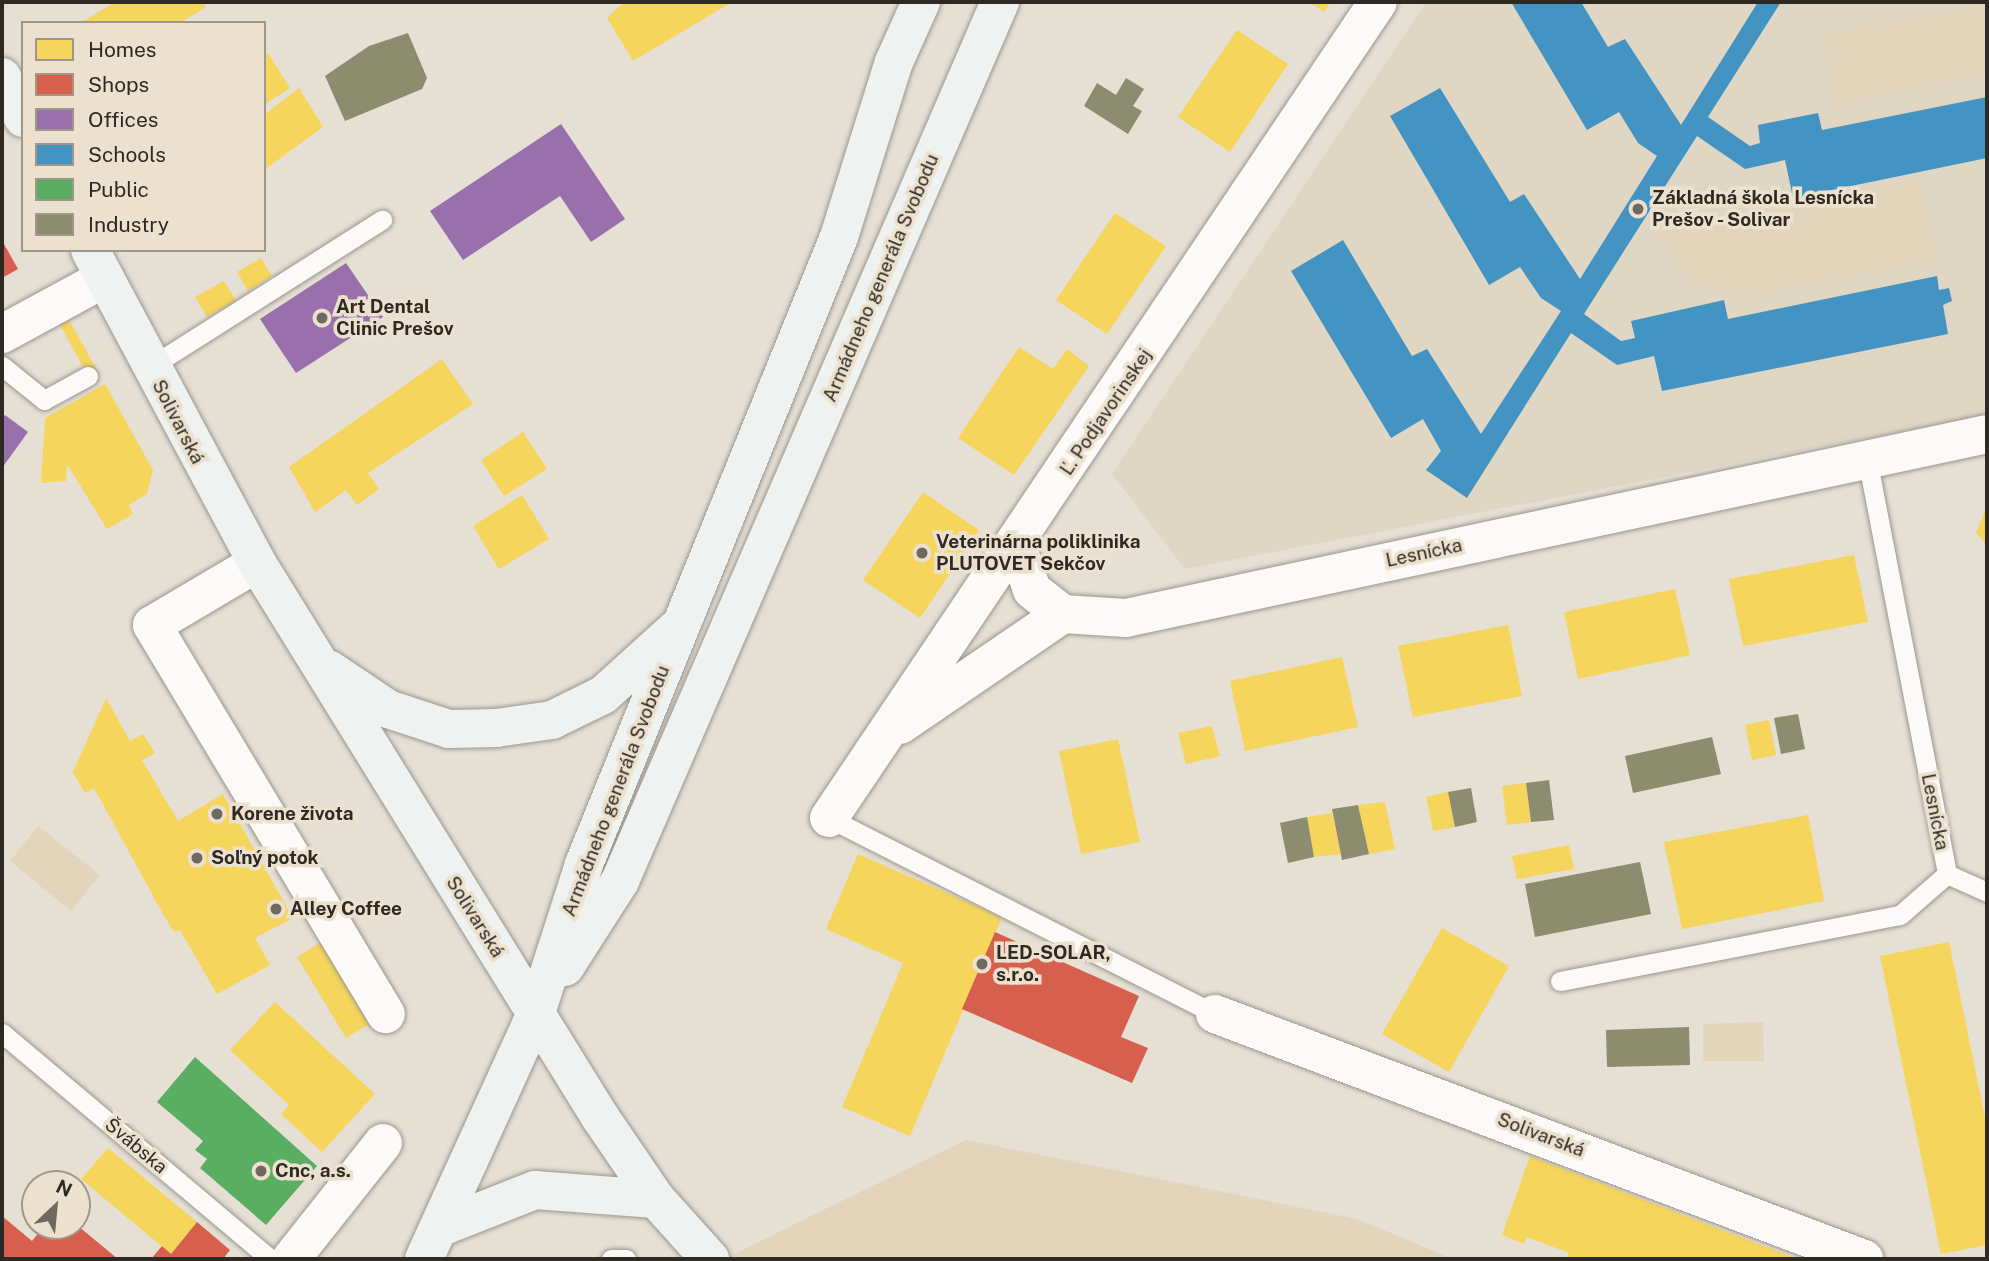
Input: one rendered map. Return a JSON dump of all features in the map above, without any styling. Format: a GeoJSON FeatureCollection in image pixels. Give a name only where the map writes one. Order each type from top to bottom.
{"type":"FeatureCollection","features":[{"type":"Feature","properties":{"kind":"street","name":"Armádneho generála Svobodu"},"geometry":{"type":"LineString","coordinates":[[536,1013],[584,864],[839,237],[894,62],[920,2]]}},
{"type":"Feature","properties":{"kind":"street","name":"Armádneho generála Svobodu"},"geometry":{"type":"LineString","coordinates":[[536,1013],[620,881],[1000,2]]}},
{"type":"Feature","properties":{"kind":"street","name":"Ľ. Podjavorinskej"},"geometry":{"type":"LineString","coordinates":[[829,818],[879,739],[1017,546],[1378,2]]}},
{"type":"Feature","properties":{"kind":"street"},"geometry":{"type":"LineString","coordinates":[[2,76],[21,114]]}},
{"type":"Feature","properties":{"kind":"street","name":"Solivarská"},"geometry":{"type":"LineString","coordinates":[[2,334],[97,264],[257,563],[536,1013],[656,1199],[710,1259]]}},
{"type":"Feature","properties":{"kind":"street","name":"Lesnícka"},"geometry":{"type":"LineString","coordinates":[[1063,614],[1125,618],[1987,434]]}},
{"type":"Feature","properties":{"kind":"street"},"geometry":{"type":"LineString","coordinates":[[879,739],[1063,614],[1032,590],[1017,546]]}},
{"type":"Feature","properties":{"kind":"street"},"geometry":{"type":"LineString","coordinates":[[257,563],[152,625],[386,1014]]}},
{"type":"Feature","properties":{"kind":"street"},"geometry":{"type":"LineString","coordinates":[[318,662],[387,709],[449,729],[496,728],[552,720],[603,695],[682,624]]}},
{"type":"Feature","properties":{"kind":"street"},"geometry":{"type":"LineString","coordinates":[[432,1243],[536,1013]]}},
{"type":"Feature","properties":{"kind":"street","name":"Solivarská"},"geometry":{"type":"LineString","coordinates":[[1215,1014],[1845,1256]]}},
{"type":"Feature","properties":{"kind":"street"},"geometry":{"type":"LineString","coordinates":[[291,1259],[383,1143]]}},
{"type":"Feature","properties":{"kind":"street"},"geometry":{"type":"LineString","coordinates":[[432,1243],[536,1190],[656,1199]]}},
{"type":"Feature","properties":{"kind":"lane"},"geometry":{"type":"LineString","coordinates":[[150,367],[382,220]]}},
{"type":"Feature","properties":{"kind":"lane"},"geometry":{"type":"LineString","coordinates":[[2,366],[44,400],[88,376]]}},
{"type":"Feature","properties":{"kind":"lane","name":"Lesnícka"},"geometry":{"type":"LineString","coordinates":[[1867,458],[1947,874],[1987,892]]}},
{"type":"Feature","properties":{"kind":"lane"},"geometry":{"type":"LineString","coordinates":[[829,818],[1215,1014]]}},
{"type":"Feature","properties":{"kind":"lane"},"geometry":{"type":"LineString","coordinates":[[1560,981],[1900,915],[1947,874]]}},
{"type":"Feature","properties":{"kind":"lane","name":"Švábska"},"geometry":{"type":"LineString","coordinates":[[2,1033],[270,1259]]}},
{"type":"Feature","properties":{"kind":"lane"},"geometry":{"type":"LineString","coordinates":[[611,1259],[626,1259]]}},
{"type":"Feature","properties":{"kind":"shaded area","name":"Základná škola Lesnícka Prešov - Solivar"},"geometry":{"type":"Polygon","coordinates":[[[1426,2],[1987,2],[1987,415],[1185,569],[1112,474],[1426,2]]]}},
{"type":"Feature","properties":{"kind":"shaded area"},"geometry":{"type":"Polygon","coordinates":[[[1987,4],[1987,76],[1835,104],[1822,35],[1987,4]]]}},
{"type":"Feature","properties":{"kind":"shaded area"},"geometry":{"type":"Polygon","coordinates":[[[1919,178],[1939,260],[1737,298],[1692,278],[1653,234],[1919,178]]]}},
{"type":"Feature","properties":{"kind":"shaded area"},"geometry":{"type":"Polygon","coordinates":[[[38,826],[100,875],[71,911],[10,861],[38,826]]]}},
{"type":"Feature","properties":{"kind":"shaded area"},"geometry":{"type":"Polygon","coordinates":[[[1763,1022],[1764,1061],[1703,1061],[1703,1024],[1763,1022]]]}},
{"type":"Feature","properties":{"kind":"shaded area"},"geometry":{"type":"Polygon","coordinates":[[[966,1140],[1357,1219],[1453,1259],[724,1259],[966,1140]]]}},
{"type":"Feature","properties":{"kind":"building: Homes"},"geometry":{"type":"Polygon","coordinates":[[[115,2],[202,2],[206,7],[183,21],[84,21],[115,2]]]}},
{"type":"Feature","properties":{"kind":"building: Homes"},"geometry":{"type":"Polygon","coordinates":[[[624,2],[732,2],[633,61],[607,18],[624,2]]]}},
{"type":"Feature","properties":{"kind":"building: Homes"},"geometry":{"type":"Polygon","coordinates":[[[1309,2],[1331,2],[1324,12],[1309,2]]]}},
{"type":"Feature","properties":{"kind":"building: Homes"},"geometry":{"type":"Polygon","coordinates":[[[1237,30],[1288,64],[1230,152],[1178,117],[1237,30]]]}},
{"type":"Feature","properties":{"kind":"building: Homes"},"geometry":{"type":"Polygon","coordinates":[[[268,53],[290,88],[266,104],[268,53]]]}},
{"type":"Feature","properties":{"kind":"building: Homes"},"geometry":{"type":"Polygon","coordinates":[[[299,88],[323,127],[266,169],[266,113],[299,88]]]}},
{"type":"Feature","properties":{"kind":"building: Homes"},"geometry":{"type":"Polygon","coordinates":[[[1115,213],[1166,246],[1107,334],[1056,300],[1115,213]]]}},
{"type":"Feature","properties":{"kind":"building: Homes"},"geometry":{"type":"Polygon","coordinates":[[[261,258],[272,276],[248,291],[237,272],[261,258]]]}},
{"type":"Feature","properties":{"kind":"building: Homes"},"geometry":{"type":"Polygon","coordinates":[[[224,281],[236,301],[207,317],[195,297],[224,281]]]}},
{"type":"Feature","properties":{"kind":"building: Homes"},"geometry":{"type":"Polygon","coordinates":[[[64,311],[97,370],[88,376],[55,316],[64,311]]]}},
{"type":"Feature","properties":{"kind":"building: Homes"},"geometry":{"type":"Polygon","coordinates":[[[1019,347],[1053,369],[1067,349],[1089,366],[1014,475],[958,438],[1019,347]]]}},
{"type":"Feature","properties":{"kind":"building: Homes"},"geometry":{"type":"Polygon","coordinates":[[[442,359],[473,404],[368,473],[379,489],[357,505],[346,490],[315,512],[289,467],[442,359]]]}},
{"type":"Feature","properties":{"kind":"building: Homes"},"geometry":{"type":"Polygon","coordinates":[[[105,384],[153,470],[147,494],[129,505],[133,514],[107,529],[67,464],[66,481],[41,483],[45,418],[105,384]]]}},
{"type":"Feature","properties":{"kind":"building: Homes"},"geometry":{"type":"Polygon","coordinates":[[[523,432],[547,469],[504,496],[481,460],[523,432]]]}},
{"type":"Feature","properties":{"kind":"building: Homes","name":"Veterinárna poliklinika PLUTOVET Sekčov"},"geometry":{"type":"Polygon","coordinates":[[[923,492],[979,530],[920,618],[863,580],[923,492]]]}},
{"type":"Feature","properties":{"kind":"building: Homes"},"geometry":{"type":"Polygon","coordinates":[[[522,495],[549,539],[499,569],[473,526],[522,495]]]}},
{"type":"Feature","properties":{"kind":"building: Homes"},"geometry":{"type":"Polygon","coordinates":[[[1987,505],[1987,545],[1976,533],[1987,505]]]}},
{"type":"Feature","properties":{"kind":"building: Homes"},"geometry":{"type":"Polygon","coordinates":[[[1854,555],[1868,622],[1743,646],[1729,579],[1854,555]]]}},
{"type":"Feature","properties":{"kind":"building: Homes"},"geometry":{"type":"Polygon","coordinates":[[[1675,589],[1690,655],[1578,679],[1564,612],[1675,589]]]}},
{"type":"Feature","properties":{"kind":"building: Homes"},"geometry":{"type":"Polygon","coordinates":[[[1508,625],[1522,696],[1413,717],[1398,646],[1508,625]]]}},
{"type":"Feature","properties":{"kind":"building: Homes"},"geometry":{"type":"Polygon","coordinates":[[[1342,657],[1358,727],[1245,751],[1230,681],[1342,657]]]}},
{"type":"Feature","properties":{"kind":"building: Homes","name":"Soľný potok"},"geometry":{"type":"Polygon","coordinates":[[[106,698],[130,741],[143,734],[155,753],[142,760],[178,821],[223,794],[293,918],[255,938],[270,965],[217,994],[180,930],[174,932],[163,914],[94,788],[85,793],[73,772],[106,698]]]}},
{"type":"Feature","properties":{"kind":"building: Homes"},"geometry":{"type":"Polygon","coordinates":[[[1769,720],[1776,755],[1752,760],[1745,725],[1769,720]]]}},
{"type":"Feature","properties":{"kind":"building: Homes"},"geometry":{"type":"Polygon","coordinates":[[[1212,726],[1220,756],[1186,764],[1178,733],[1212,726]]]}},
{"type":"Feature","properties":{"kind":"building: Homes"},"geometry":{"type":"Polygon","coordinates":[[[1118,739],[1140,842],[1081,854],[1059,751],[1118,739]]]}},
{"type":"Feature","properties":{"kind":"building: Homes"},"geometry":{"type":"Polygon","coordinates":[[[1526,783],[1531,822],[1507,825],[1502,786],[1526,783]]]}},
{"type":"Feature","properties":{"kind":"building: Homes"},"geometry":{"type":"Polygon","coordinates":[[[1448,792],[1455,827],[1433,831],[1426,797],[1448,792]]]}},
{"type":"Feature","properties":{"kind":"building: Homes"},"geometry":{"type":"Polygon","coordinates":[[[1385,802],[1395,849],[1369,854],[1358,805],[1385,802]]]}},
{"type":"Feature","properties":{"kind":"building: Homes"},"geometry":{"type":"Polygon","coordinates":[[[1332,813],[1341,854],[1314,857],[1307,817],[1332,813]]]}},
{"type":"Feature","properties":{"kind":"building: Homes"},"geometry":{"type":"Polygon","coordinates":[[[1808,815],[1824,901],[1682,929],[1664,842],[1808,815]]]}},
{"type":"Feature","properties":{"kind":"building: Homes"},"geometry":{"type":"Polygon","coordinates":[[[1569,845],[1574,869],[1517,879],[1512,856],[1569,845]]]}},
{"type":"Feature","properties":{"kind":"building: Homes"},"geometry":{"type":"Polygon","coordinates":[[[858,854],[1002,917],[910,1136],[842,1107],[903,963],[826,929],[858,854]]]}},
{"type":"Feature","properties":{"kind":"building: Homes"},"geometry":{"type":"Polygon","coordinates":[[[1442,928],[1509,966],[1449,1072],[1382,1034],[1442,928]]]}},
{"type":"Feature","properties":{"kind":"building: Homes"},"geometry":{"type":"Polygon","coordinates":[[[337,932],[386,1014],[346,1038],[297,957],[337,932]]]}},
{"type":"Feature","properties":{"kind":"building: Homes"},"geometry":{"type":"Polygon","coordinates":[[[1949,942],[1987,1127],[1987,1245],[1941,1254],[1880,956],[1949,942]]]}},
{"type":"Feature","properties":{"kind":"building: Homes"},"geometry":{"type":"Polygon","coordinates":[[[275,1002],[375,1094],[322,1152],[281,1114],[289,1105],[230,1050],[275,1002]]]}},
{"type":"Feature","properties":{"kind":"building: Homes"},"geometry":{"type":"Polygon","coordinates":[[[108,1148],[197,1222],[171,1254],[91,1187],[91,1170],[89,1170],[108,1148]]]}},
{"type":"Feature","properties":{"kind":"building: Homes"},"geometry":{"type":"Polygon","coordinates":[[[1530,1156],[1792,1257],[1567,1259],[1569,1253],[1527,1237],[1524,1244],[1502,1235],[1530,1156]]]}},
{"type":"Feature","properties":{"kind":"building: Shops"},"geometry":{"type":"Polygon","coordinates":[[[4,244],[18,269],[2,278],[2,245],[4,244]]]}},
{"type":"Feature","properties":{"kind":"building: Shops"},"geometry":{"type":"Polygon","coordinates":[[[995,932],[1139,996],[1121,1037],[1148,1048],[1132,1083],[962,1009],[995,932]]]}},
{"type":"Feature","properties":{"kind":"building: Shops"},"geometry":{"type":"Polygon","coordinates":[[[2,1216],[21,1232],[21,1240],[91,1240],[91,1237],[118,1259],[2,1259],[2,1216]]]}},
{"type":"Feature","properties":{"kind":"building: Shops"},"geometry":{"type":"Polygon","coordinates":[[[197,1222],[230,1250],[223,1259],[151,1259],[162,1246],[171,1254],[197,1222]]]}},
{"type":"Feature","properties":{"kind":"building: Offices"},"geometry":{"type":"Polygon","coordinates":[[[561,124],[625,219],[591,242],[560,196],[463,260],[430,211],[561,124]]]}},
{"type":"Feature","properties":{"kind":"building: Offices","name":"Art Dental Clinic Prešov"},"geometry":{"type":"Polygon","coordinates":[[[346,263],[383,317],[296,373],[260,319],[346,263]]]}},
{"type":"Feature","properties":{"kind":"building: Offices"},"geometry":{"type":"Polygon","coordinates":[[[5,415],[28,432],[2,468],[2,419],[5,415]]]}},
{"type":"Feature","properties":{"kind":"building: Schools"},"geometry":{"type":"Polygon","coordinates":[[[1511,2],[1581,2],[1608,47],[1625,39],[1681,125],[1758,2],[1781,2],[1708,117],[1750,146],[1760,143],[1758,125],[1818,113],[1822,130],[1987,97],[1987,158],[1793,198],[1785,160],[1745,169],[1697,136],[1584,314],[1621,341],[1635,338],[1631,321],[1724,300],[1728,319],[1937,276],[1939,290],[1949,288],[1952,301],[1943,305],[1948,334],[1662,391],[1654,356],[1617,365],[1571,333],[1467,498],[1426,470],[1441,451],[1423,419],[1391,438],[1291,271],[1343,240],[1412,356],[1427,349],[1481,434],[1561,311],[1541,298],[1520,267],[1489,285],[1390,116],[1440,88],[1510,202],[1524,194],[1580,279],[1657,156],[1638,143],[1619,112],[1587,130],[1511,2]]]}},
{"type":"Feature","properties":{"kind":"building: Public"},"geometry":{"type":"Polygon","coordinates":[[[195,1057],[317,1166],[266,1225],[200,1168],[207,1159],[195,1150],[203,1141],[157,1102],[195,1057]]]}},
{"type":"Feature","properties":{"kind":"building: Industry"},"geometry":{"type":"Polygon","coordinates":[[[408,33],[427,78],[422,89],[345,121],[325,76],[369,46],[408,33]]]}},
{"type":"Feature","properties":{"kind":"building: Industry"},"geometry":{"type":"Polygon","coordinates":[[[1126,78],[1144,89],[1133,106],[1142,111],[1128,134],[1084,106],[1097,83],[1116,95],[1126,78]]]}},
{"type":"Feature","properties":{"kind":"building: Industry"},"geometry":{"type":"Polygon","coordinates":[[[1798,714],[1805,749],[1781,754],[1774,718],[1798,714]]]}},
{"type":"Feature","properties":{"kind":"building: Industry"},"geometry":{"type":"Polygon","coordinates":[[[1712,737],[1721,774],[1633,793],[1625,756],[1712,737]]]}},
{"type":"Feature","properties":{"kind":"building: Industry"},"geometry":{"type":"Polygon","coordinates":[[[1549,780],[1554,820],[1531,822],[1526,783],[1549,780]]]}},
{"type":"Feature","properties":{"kind":"building: Industry"},"geometry":{"type":"Polygon","coordinates":[[[1471,788],[1477,822],[1455,827],[1448,792],[1471,788]]]}},
{"type":"Feature","properties":{"kind":"building: Industry"},"geometry":{"type":"Polygon","coordinates":[[[1358,805],[1369,854],[1342,860],[1332,809],[1358,805]]]}},
{"type":"Feature","properties":{"kind":"building: Industry"},"geometry":{"type":"Polygon","coordinates":[[[1307,817],[1314,857],[1288,863],[1280,823],[1307,817]]]}},
{"type":"Feature","properties":{"kind":"building: Industry"},"geometry":{"type":"Polygon","coordinates":[[[1640,862],[1651,914],[1535,937],[1525,884],[1640,862]]]}},
{"type":"Feature","properties":{"kind":"building: Industry"},"geometry":{"type":"Polygon","coordinates":[[[1689,1027],[1690,1065],[1607,1067],[1606,1030],[1689,1027]]]}},
{"type":"Feature","properties":{"kind":"place","name":"Základná škola Lesnícka Prešov - Solivar"},"geometry":{"type":"Point","coordinates":[1638,209]}},
{"type":"Feature","properties":{"kind":"place","name":"Art Dental Clinic Prešov"},"geometry":{"type":"Point","coordinates":[322,318]}},
{"type":"Feature","properties":{"kind":"place","name":"Veterinárna poliklinika PLUTOVET Sekčov"},"geometry":{"type":"Point","coordinates":[922,553]}},
{"type":"Feature","properties":{"kind":"place","name":"Korene života"},"geometry":{"type":"Point","coordinates":[217,814]}},
{"type":"Feature","properties":{"kind":"place","name":"Soľný potok"},"geometry":{"type":"Point","coordinates":[197,858]}},
{"type":"Feature","properties":{"kind":"place","name":"Alley Coffee"},"geometry":{"type":"Point","coordinates":[276,909]}},
{"type":"Feature","properties":{"kind":"place","name":"LED-SOLAR, s.r.o."},"geometry":{"type":"Point","coordinates":[982,964]}},
{"type":"Feature","properties":{"kind":"place","name":"Cnc, a.s."},"geometry":{"type":"Point","coordinates":[261,1171]}}]}
